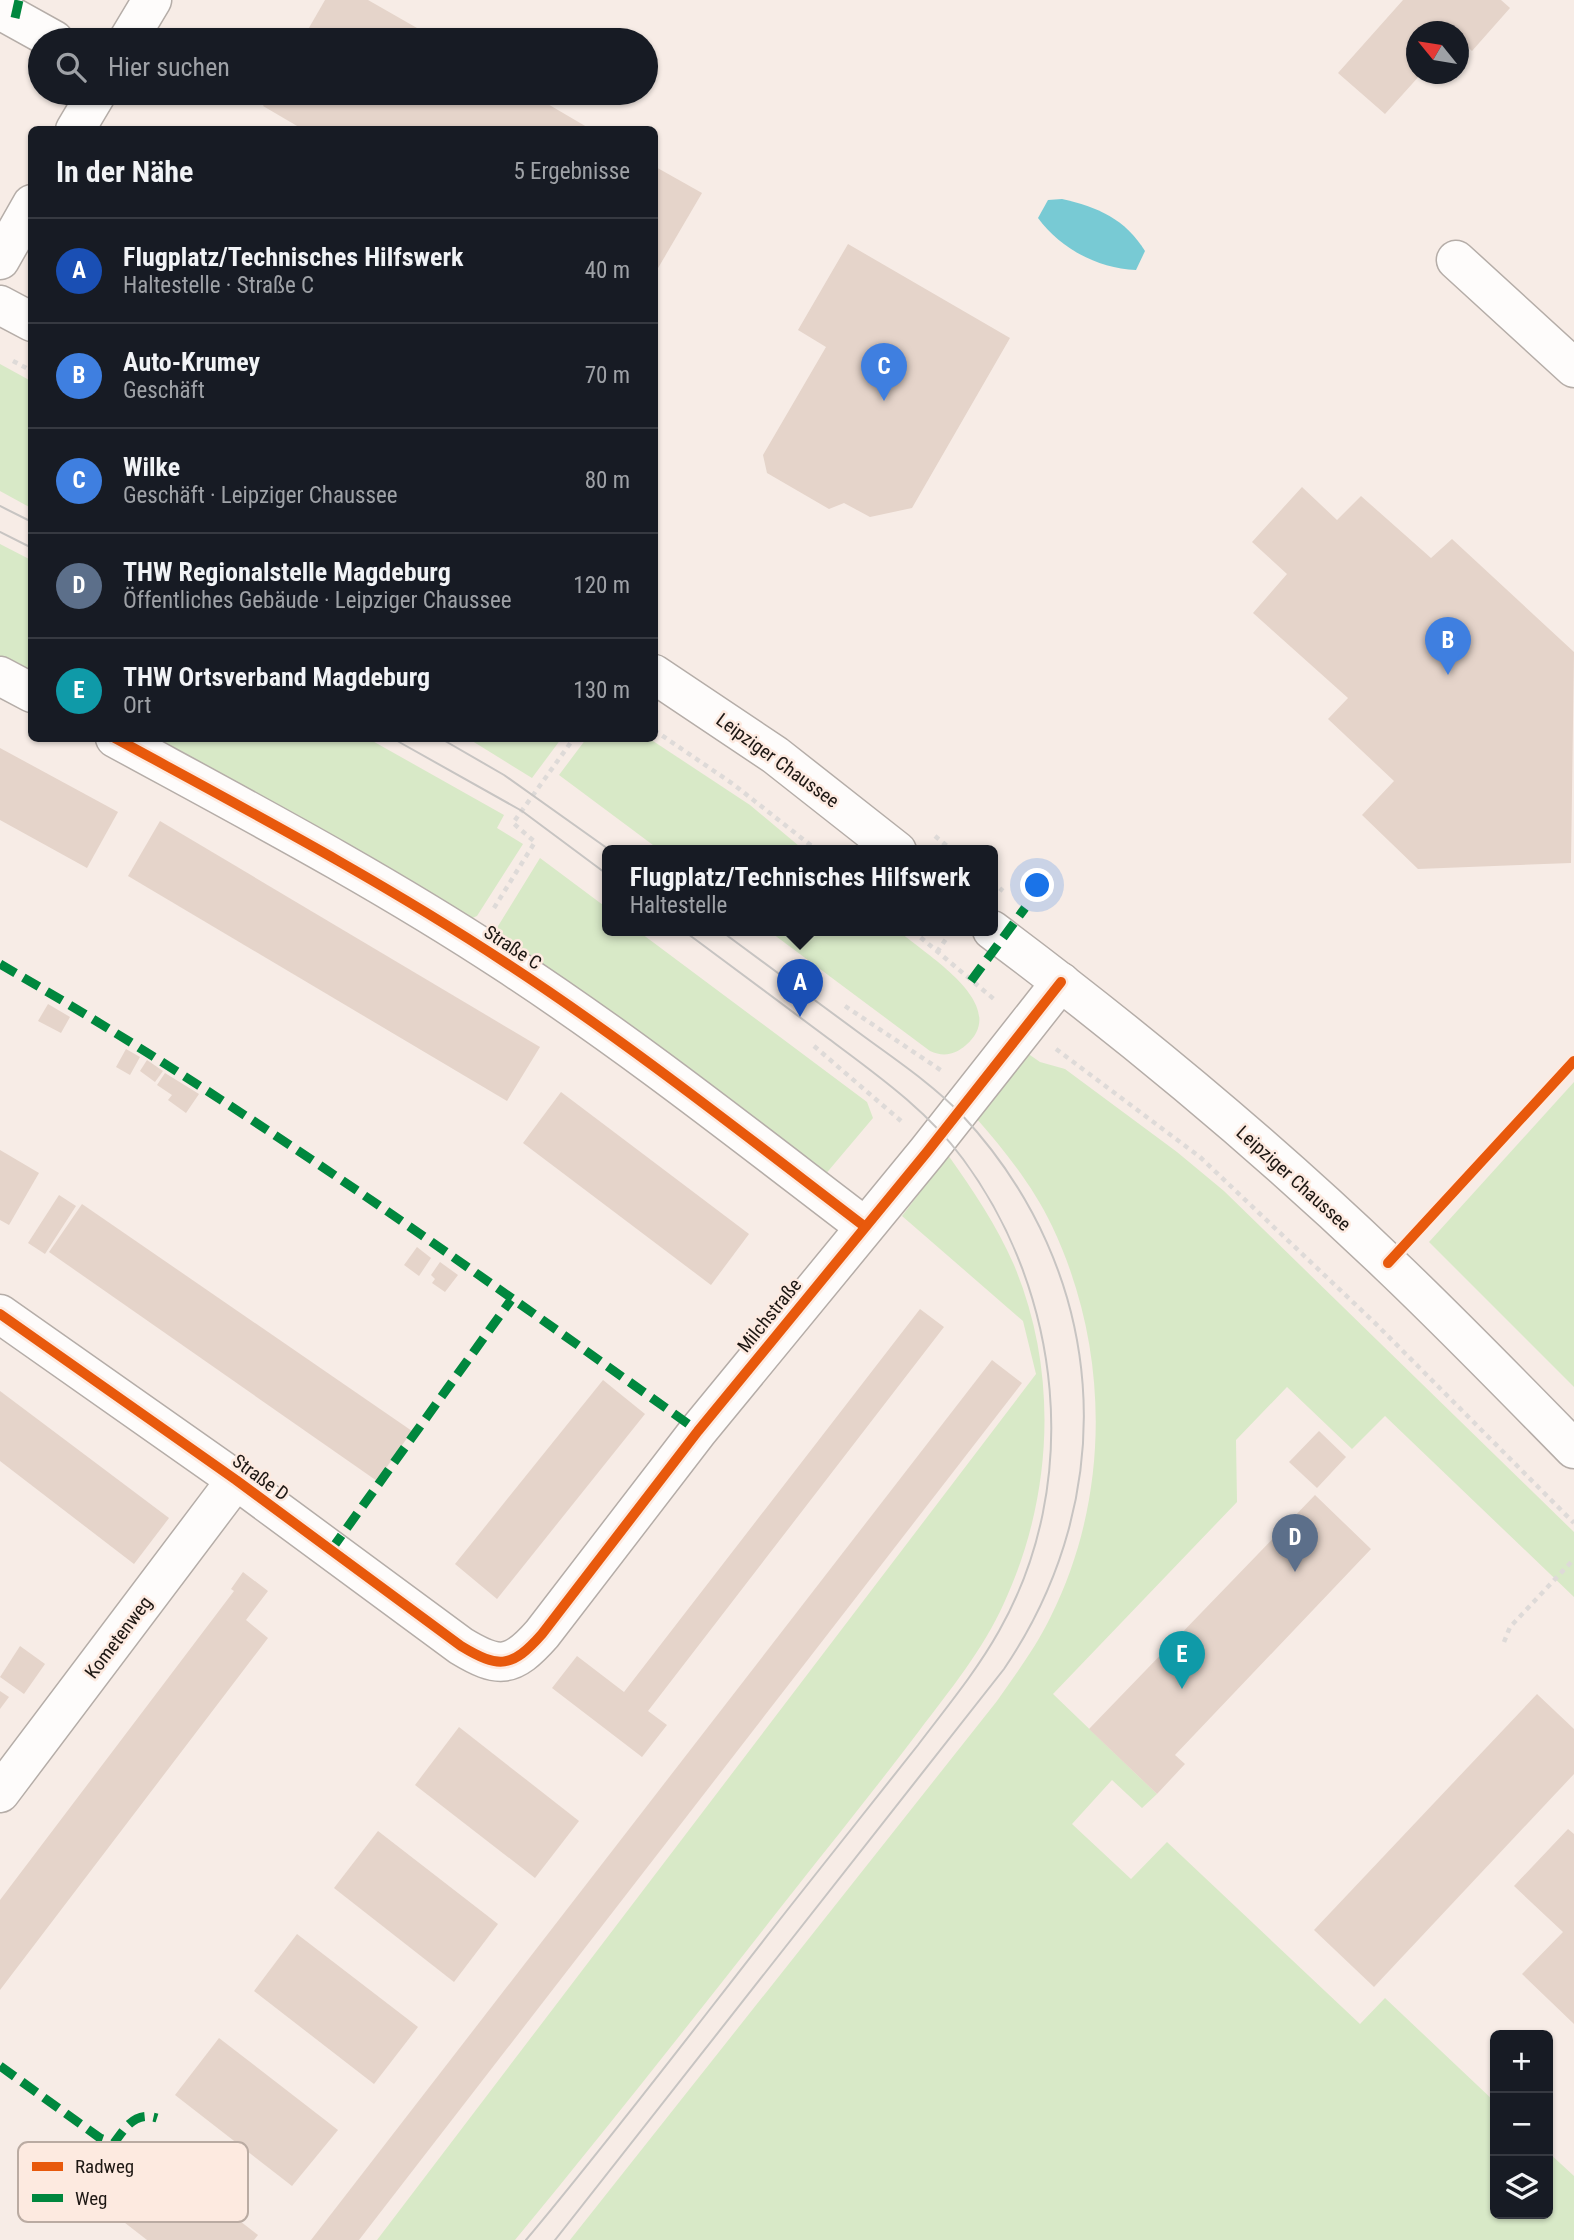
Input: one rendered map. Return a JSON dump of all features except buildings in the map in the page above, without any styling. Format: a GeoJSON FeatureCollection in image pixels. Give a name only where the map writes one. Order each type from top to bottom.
{"type":"FeatureCollection","features":[{"type":"Feature","properties":{"kind":"street"},"geometry":{"type":"LineString","coordinates":[[139,28],[152,0]]}},
{"type":"Feature","properties":{"kind":"street"},"geometry":{"type":"LineString","coordinates":[[0,10],[32,28]]}},
{"type":"Feature","properties":{"kind":"street"},"geometry":{"type":"LineString","coordinates":[[77,126],[90,105]]}},
{"type":"Feature","properties":{"kind":"street"},"geometry":{"type":"LineString","coordinates":[[0,260],[28,211]]}},
{"type":"Feature","properties":{"kind":"street"},"geometry":{"type":"LineString","coordinates":[[1456,260],[1574,368]]}},
{"type":"Feature","properties":{"kind":"street"},"geometry":{"type":"LineString","coordinates":[[0,305],[28,320]]}},
{"type":"Feature","properties":{"kind":"street"},"geometry":{"type":"LineString","coordinates":[[0,676],[28,691]]}},
{"type":"Feature","properties":{"kind":"street","name":"Leipziger Chaussee"},"geometry":{"type":"LineString","coordinates":[[658,677],[775,755],[889,845]]}},
{"type":"Feature","properties":{"kind":"street","name":"Straße C"},"geometry":{"type":"LineString","coordinates":[[122,742],[291,834],[473,942],[612,1035],[864,1226]]}},
{"type":"Feature","properties":{"kind":"street","name":"Leipziger Chaussee"},"geometry":{"type":"LineString","coordinates":[[998,935],[1221,1112],[1428,1302],[1574,1448]]}},
{"type":"Feature","properties":{"kind":"street","name":"Milchstraße"},"geometry":{"type":"LineString","coordinates":[[501,1663],[524,1653],[542,1634],[698,1432],[932,1146],[1061,982]]}},
{"type":"Feature","properties":{"kind":"street","name":"Straße D"},"geometry":{"type":"LineString","coordinates":[[0,1314],[236,1480],[461,1646],[487,1661],[501,1663]]}},
{"type":"Feature","properties":{"kind":"street","name":"Kometenweg"},"geometry":{"type":"LineString","coordinates":[[0,1793],[236,1480]]}},
{"type":"Feature","properties":{"kind":"path"},"geometry":{"type":"LineString","coordinates":[[658,733],[733,784],[810,845]]}},
{"type":"Feature","properties":{"kind":"path"},"geometry":{"type":"LineString","coordinates":[[473,942],[535,842],[513,823],[571,742]]}},
{"type":"Feature","properties":{"kind":"path"},"geometry":{"type":"LineString","coordinates":[[919,936],[1001,1006]]}},
{"type":"Feature","properties":{"kind":"path"},"geometry":{"type":"LineString","coordinates":[[937,952],[946,939]]}},
{"type":"Feature","properties":{"kind":"path"},"geometry":{"type":"LineString","coordinates":[[845,1006],[975,1091]]}},
{"type":"Feature","properties":{"kind":"path"},"geometry":{"type":"LineString","coordinates":[[814,1046],[932,1146]]}},
{"type":"Feature","properties":{"kind":"path"},"geometry":{"type":"LineString","coordinates":[[1053,1047],[1200,1157],[1376,1324],[1574,1522]]}},
{"type":"Feature","properties":{"kind":"path"},"geometry":{"type":"LineString","coordinates":[[1504,1642],[1510,1627],[1574,1559]]}},
{"type":"Feature","properties":{"kind":"green space"},"geometry":{"type":"Polygon","coordinates":[[[0,364],[28,379],[28,506],[0,491],[0,364]]]}},
{"type":"Feature","properties":{"kind":"green space"},"geometry":{"type":"Polygon","coordinates":[[[0,544],[28,558],[28,671],[0,656],[0,544]]]}},
{"type":"Feature","properties":{"kind":"green space"},"geometry":{"type":"Polygon","coordinates":[[[159,742],[374,742],[504,815],[497,828],[523,844],[477,916],[470,919],[159,742]]]}},
{"type":"Feature","properties":{"kind":"green space"},"geometry":{"type":"Polygon","coordinates":[[[474,742],[559,742],[532,778],[474,742]]]}},
{"type":"Feature","properties":{"kind":"green space"},"geometry":{"type":"Polygon","coordinates":[[[584,742],[655,742],[750,805],[798,845],[653,845],[559,775],[584,742]]]}},
{"type":"Feature","properties":{"kind":"green space"},"geometry":{"type":"Polygon","coordinates":[[[540,858],[602,904],[602,936],[645,936],[867,1102],[873,1118],[824,1176],[496,938],[495,931],[540,858]]]}},
{"type":"Feature","properties":{"kind":"green space"},"geometry":{"type":"Polygon","coordinates":[[[776,936],[905,936],[960,982],[972,998],[979,1014],[977,1030],[966,1045],[953,1053],[940,1054],[930,1051],[776,936]]]}},
{"type":"Feature","properties":{"kind":"green space"},"geometry":{"type":"Polygon","coordinates":[[[1027,1053],[1040,1062],[1065,1069],[1177,1152],[1224,1191],[1574,1532],[1574,1597],[1385,1416],[1352,1449],[1287,1387],[1236,1440],[1237,1502],[1053,1694],[1157,1794],[1142,1808],[1112,1780],[1072,1824],[1131,1879],[1167,1842],[1360,2024],[1385,1998],[1490,2097],[1490,2219],[1553,2219],[1553,2157],[1574,2176],[1574,2240],[570,2240],[997,1701],[1045,1627],[1071,1570],[1085,1522],[1093,1472],[1096,1422],[1093,1371],[1085,1322],[1071,1273],[1044,1211],[1018,1169],[976,1118],[1027,1053]]]}},
{"type":"Feature","properties":{"kind":"green space"},"geometry":{"type":"Polygon","coordinates":[[[1574,1082],[1574,1387],[1429,1242],[1574,1082]]]}},
{"type":"Feature","properties":{"kind":"green space"},"geometry":{"type":"Polygon","coordinates":[[[948,1155],[984,1209],[1014,1265],[1038,1348],[1044,1391],[1041,1478],[1033,1521],[1020,1562],[996,1620],[965,1669],[889,1771],[515,2240],[377,2240],[1036,1374],[1023,1321],[902,1216],[948,1155]]]}},
{"type":"Feature","properties":{"kind":"water"},"geometry":{"type":"Polygon","coordinates":[[[1062,199],[1110,216],[1129,230],[1145,251],[1136,270],[1094,261],[1069,248],[1047,229],[1038,218],[1048,200],[1062,199]]]}},
{"type":"Feature","properties":{"kind":"tram line"},"geometry":{"type":"LineString","coordinates":[[0,506],[28,520]]}},
{"type":"Feature","properties":{"kind":"tram line"},"geometry":{"type":"LineString","coordinates":[[0,532],[28,546]]}},
{"type":"Feature","properties":{"kind":"tram line"},"geometry":{"type":"LineString","coordinates":[[399,742],[522,811],[602,871]]}},
{"type":"Feature","properties":{"kind":"tram line"},"geometry":{"type":"LineString","coordinates":[[447,742],[504,775],[603,845]]}},
{"type":"Feature","properties":{"kind":"tram line"},"geometry":{"type":"LineString","coordinates":[[526,2240],[629,2113],[981,1661],[999,1631],[1026,1574],[1043,1514],[1051,1452],[1050,1390],[1040,1328],[1022,1268],[996,1212],[963,1159],[934,1125],[900,1094],[691,936]]}},
{"type":"Feature","properties":{"kind":"tram line"},"geometry":{"type":"LineString","coordinates":[[555,2240],[1004,1669],[1043,1601],[1069,1530],[1082,1457],[1083,1384],[1071,1312],[1047,1242],[1010,1176],[961,1114],[938,1093],[728,936]]}},
{"type":"Feature","properties":{"kind":"marked path"},"geometry":{"type":"LineString","coordinates":[[15,18],[19,0]]}},
{"type":"Feature","properties":{"kind":"marked path"},"geometry":{"type":"LineString","coordinates":[[971,981],[1025,908]]}},
{"type":"Feature","properties":{"kind":"marked path"},"geometry":{"type":"LineString","coordinates":[[0,964],[180,1073],[268,1130],[698,1431]]}},
{"type":"Feature","properties":{"kind":"marked path"},"geometry":{"type":"LineString","coordinates":[[331,1550],[511,1300]]}},
{"type":"Feature","properties":{"kind":"marked path"},"geometry":{"type":"LineString","coordinates":[[0,2066],[100,2138],[111,2142]]}},
{"type":"Feature","properties":{"kind":"marked path"},"geometry":{"type":"LineString","coordinates":[[115,2142],[127,2126],[137,2119],[149,2116],[157,2118]]}},
{"type":"Feature","properties":{"kind":"cycle path"},"geometry":{"type":"LineString","coordinates":[[122,742],[362,874],[506,963],[643,1058],[864,1226]]}},
{"type":"Feature","properties":{"kind":"cycle path"},"geometry":{"type":"LineString","coordinates":[[0,1314],[236,1480],[461,1646],[485,1659],[513,1659],[542,1634],[698,1431],[927,1152],[1061,982]]}},
{"type":"Feature","properties":{"kind":"cycle path"},"geometry":{"type":"LineString","coordinates":[[1388,1263],[1574,1061]]}},
{"type":"Feature","properties":{"kind":"place","name":"Wilke"},"geometry":{"type":"Point","coordinates":[884,401]}},
{"type":"Feature","properties":{"kind":"place","name":"Auto-Krumey"},"geometry":{"type":"Point","coordinates":[1448,675]}},
{"type":"Feature","properties":{"kind":"place","name":"Flugplatz/Technisches Hilfswerk"},"geometry":{"type":"Point","coordinates":[800,1017]}},
{"type":"Feature","properties":{"kind":"place","name":"THW Regionalstelle Magdeburg"},"geometry":{"type":"Point","coordinates":[1295,1572]}},
{"type":"Feature","properties":{"kind":"place","name":"THW Ortsverband Magdeburg"},"geometry":{"type":"Point","coordinates":[1182,1689]}}]}
